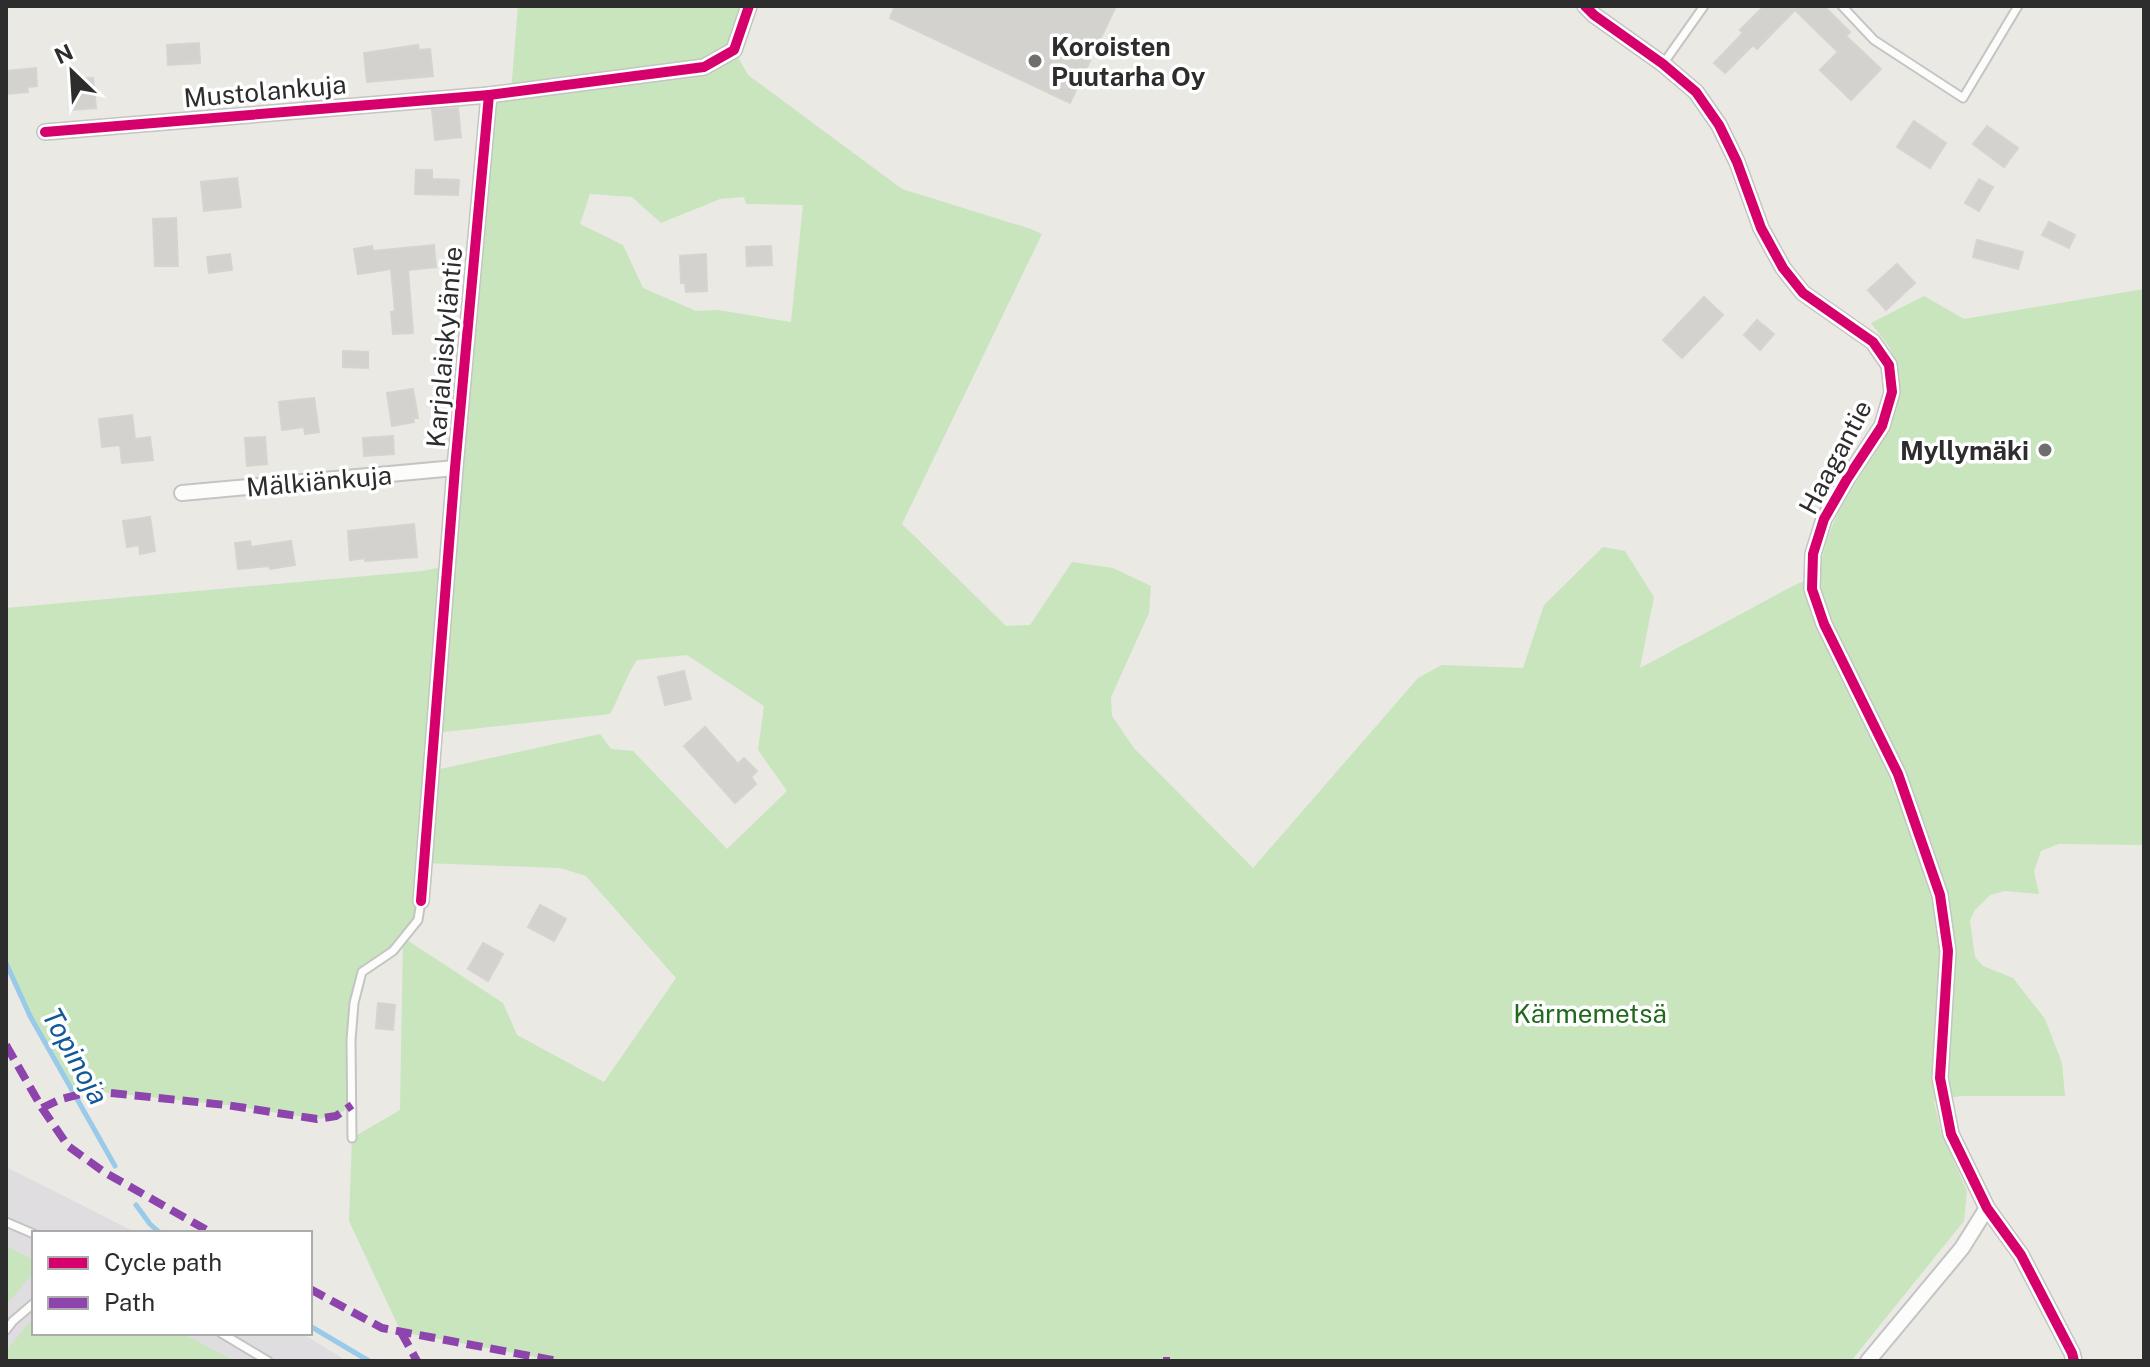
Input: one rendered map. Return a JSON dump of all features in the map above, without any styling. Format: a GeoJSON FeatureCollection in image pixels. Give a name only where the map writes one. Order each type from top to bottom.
{"type":"FeatureCollection","features":[{"type":"Feature","properties":{"kind":"street"},"geometry":{"type":"LineString","coordinates":[[489,95],[704,67],[734,50],[749,6]]}},
{"type":"Feature","properties":{"kind":"street","name":"Haagantie"},"geometry":{"type":"LineString","coordinates":[[1593,9],[1696,92],[1719,125],[1737,162],[1761,228],[1783,268],[1803,293],[1873,342],[1889,365],[1892,392],[1882,426],[1824,519],[1813,554],[1812,589],[1824,624],[1898,774],[1940,895],[1948,951],[1940,1078],[1951,1134],[1987,1208],[2021,1255],[2076,1358]]}},
{"type":"Feature","properties":{"kind":"street","name":"Mustolankuja"},"geometry":{"type":"LineString","coordinates":[[45,132],[489,95]]}},
{"type":"Feature","properties":{"kind":"street","name":"Karjalaiskyläntie"},"geometry":{"type":"LineString","coordinates":[[421,901],[455,468],[489,95]]}},
{"type":"Feature","properties":{"kind":"street","name":"Mälkiänkuja"},"geometry":{"type":"LineString","coordinates":[[182,493],[455,468]]}},
{"type":"Feature","properties":{"kind":"street"},"geometry":{"type":"LineString","coordinates":[[1868,1361],[1962,1248],[1987,1208]]}},
{"type":"Feature","properties":{"kind":"lane"},"geometry":{"type":"LineString","coordinates":[[1663,64],[1704,6]]}},
{"type":"Feature","properties":{"kind":"lane"},"geometry":{"type":"LineString","coordinates":[[1842,6],[1874,40],[1963,98],[2018,6]]}},
{"type":"Feature","properties":{"kind":"lane","name":"Karjalaiskyläntie"},"geometry":{"type":"LineString","coordinates":[[352,1138],[351,1040],[354,1003],[362,972],[393,951],[418,920],[421,901]]}},
{"type":"Feature","properties":{"kind":"lane"},"geometry":{"type":"LineString","coordinates":[[6,1222],[32,1233]]}},
{"type":"Feature","properties":{"kind":"lane"},"geometry":{"type":"LineString","coordinates":[[6,1330],[32,1305]]}},
{"type":"Feature","properties":{"kind":"lane"},"geometry":{"type":"LineString","coordinates":[[224,1335],[268,1361]]}},
{"type":"Feature","properties":{"kind":"shaded area"},"geometry":{"type":"Polygon","coordinates":[[[6,1167],[133,1231],[32,1231],[32,1335],[304,1335],[347,1361],[6,1361],[6,1167]]]}},
{"type":"Feature","properties":{"kind":"green space","name":"Kärmemetsä"},"geometry":{"type":"Polygon","coordinates":[[[518,6],[749,6],[734,50],[748,75],[902,189],[1042,234],[902,524],[1006,626],[1030,625],[1072,562],[1113,568],[1151,586],[1149,613],[1111,697],[1112,716],[1134,748],[1253,868],[1418,678],[1442,665],[1523,668],[1544,605],[1603,547],[1625,551],[1654,597],[1640,668],[1819,574],[1837,515],[1882,441],[1897,401],[1899,381],[1895,359],[1871,323],[1924,296],[1964,319],[2144,289],[2144,845],[2059,844],[2041,851],[2034,871],[2039,894],[2005,891],[1990,895],[1974,911],[1970,921],[1975,957],[1983,966],[2013,978],[2045,1019],[2062,1063],[2065,1096],[1960,1096],[1934,1101],[1941,1132],[1967,1191],[1964,1221],[1851,1361],[557,1361],[401,1332],[349,1221],[352,1138],[400,1110],[403,939],[362,973],[354,1003],[352,1105],[336,1116],[317,1119],[226,1105],[92,1091],[75,1096],[30,1016],[6,963],[6,608],[422,571],[447,566],[489,95],[511,92],[518,6]],[[590,194],[580,224],[623,245],[643,288],[696,311],[718,310],[791,322],[803,205],[746,204],[744,197],[720,199],[661,223],[632,197],[590,194]],[[687,655],[637,660],[610,714],[434,733],[431,771],[600,734],[611,749],[633,751],[727,849],[787,791],[758,750],[764,706],[687,655]],[[424,863],[418,920],[404,938],[503,1003],[517,1035],[604,1082],[676,978],[586,876],[560,868],[424,863]]]}},
{"type":"Feature","properties":{"kind":"green space"},"geometry":{"type":"Polygon","coordinates":[[[6,1246],[32,1259],[32,1274],[6,1305],[6,1246]]]}},
{"type":"Feature","properties":{"kind":"green space"},"geometry":{"type":"Polygon","coordinates":[[[32,1319],[32,1335],[185,1335],[235,1361],[6,1361],[6,1351],[32,1319]]]}},
{"type":"Feature","properties":{"kind":"building","name":"Koroisten Puutarha Oy"},"geometry":{"type":"Polygon","coordinates":[[[895,6],[1116,6],[1070,103],[890,18],[895,6]]]}},
{"type":"Feature","properties":{"kind":"building"},"geometry":{"type":"Polygon","coordinates":[[[1764,6],[1824,6],[1850,32],[1846,36],[1881,69],[1851,100],[1820,70],[1838,52],[1795,10],[1757,49],[1753,45],[1725,73],[1714,63],[1764,6]]]}},
{"type":"Feature","properties":{"kind":"building"},"geometry":{"type":"Polygon","coordinates":[[[199,43],[200,63],[168,65],[167,45],[199,43]]]}},
{"type":"Feature","properties":{"kind":"building"},"geometry":{"type":"Polygon","coordinates":[[[418,45],[419,50],[430,49],[433,76],[367,82],[364,53],[418,45]]]}},
{"type":"Feature","properties":{"kind":"building"},"geometry":{"type":"Polygon","coordinates":[[[36,68],[37,86],[27,87],[28,92],[6,94],[6,71],[36,68]]]}},
{"type":"Feature","properties":{"kind":"building"},"geometry":{"type":"Polygon","coordinates":[[[93,78],[96,108],[71,110],[69,79],[93,78]]]}},
{"type":"Feature","properties":{"kind":"building"},"geometry":{"type":"Polygon","coordinates":[[[458,108],[461,137],[435,140],[432,110],[458,108]]]}},
{"type":"Feature","properties":{"kind":"building"},"geometry":{"type":"Polygon","coordinates":[[[1914,121],[1946,143],[1930,168],[1897,147],[1914,121]]]}},
{"type":"Feature","properties":{"kind":"building"},"geometry":{"type":"Polygon","coordinates":[[[1987,126],[2018,148],[2004,167],[1973,144],[1987,126]]]}},
{"type":"Feature","properties":{"kind":"building"},"geometry":{"type":"Polygon","coordinates":[[[416,170],[432,170],[432,179],[459,180],[458,195],[415,194],[416,170]]]}},
{"type":"Feature","properties":{"kind":"building"},"geometry":{"type":"Polygon","coordinates":[[[237,178],[241,207],[204,211],[201,182],[237,178]]]}},
{"type":"Feature","properties":{"kind":"building"},"geometry":{"type":"Polygon","coordinates":[[[1979,179],[1993,187],[1979,211],[1965,203],[1979,179]]]}},
{"type":"Feature","properties":{"kind":"building"},"geometry":{"type":"Polygon","coordinates":[[[176,218],[178,266],[155,266],[153,219],[176,218]]]}},
{"type":"Feature","properties":{"kind":"building"},"geometry":{"type":"Polygon","coordinates":[[[2049,222],[2075,235],[2069,248],[2042,235],[2049,222]]]}},
{"type":"Feature","properties":{"kind":"building"},"geometry":{"type":"Polygon","coordinates":[[[1977,240],[2023,252],[2018,269],[1973,257],[1977,240]]]}},
{"type":"Feature","properties":{"kind":"building"},"geometry":{"type":"Polygon","coordinates":[[[434,245],[436,267],[408,270],[413,333],[393,334],[391,312],[395,311],[391,269],[358,274],[354,249],[372,246],[373,251],[434,245]]]}},
{"type":"Feature","properties":{"kind":"building"},"geometry":{"type":"Polygon","coordinates":[[[771,246],[772,265],[747,266],[746,247],[771,246]]]}},
{"type":"Feature","properties":{"kind":"building"},"geometry":{"type":"Polygon","coordinates":[[[230,254],[232,270],[209,273],[207,257],[230,254]]]}},
{"type":"Feature","properties":{"kind":"building"},"geometry":{"type":"Polygon","coordinates":[[[706,254],[707,291],[686,292],[685,283],[681,283],[680,256],[706,254]]]}},
{"type":"Feature","properties":{"kind":"building"},"geometry":{"type":"Polygon","coordinates":[[[1897,264],[1915,283],[1886,310],[1868,290],[1897,264]]]}},
{"type":"Feature","properties":{"kind":"building"},"geometry":{"type":"Polygon","coordinates":[[[1704,297],[1723,315],[1682,358],[1663,340],[1704,297]]]}},
{"type":"Feature","properties":{"kind":"building"},"geometry":{"type":"Polygon","coordinates":[[[1757,320],[1774,334],[1760,350],[1744,335],[1757,320]]]}},
{"type":"Feature","properties":{"kind":"building"},"geometry":{"type":"Polygon","coordinates":[[[343,351],[368,352],[368,368],[343,367],[343,351]]]}},
{"type":"Feature","properties":{"kind":"building"},"geometry":{"type":"Polygon","coordinates":[[[413,389],[418,418],[413,418],[414,422],[392,426],[387,393],[413,389]]]}},
{"type":"Feature","properties":{"kind":"building"},"geometry":{"type":"Polygon","coordinates":[[[314,398],[319,432],[305,434],[304,427],[282,430],[279,402],[314,398]]]}},
{"type":"Feature","properties":{"kind":"building"},"geometry":{"type":"Polygon","coordinates":[[[132,415],[135,439],[150,437],[153,460],[122,463],[120,445],[102,447],[99,419],[132,415]]]}},
{"type":"Feature","properties":{"kind":"building"},"geometry":{"type":"Polygon","coordinates":[[[393,436],[394,454],[364,456],[363,438],[393,436]]]}},
{"type":"Feature","properties":{"kind":"building"},"geometry":{"type":"Polygon","coordinates":[[[265,437],[267,464],[247,466],[245,438],[265,437]]]}},
{"type":"Feature","properties":{"kind":"building"},"geometry":{"type":"Polygon","coordinates":[[[150,517],[155,551],[140,554],[139,545],[127,547],[123,521],[150,517]]]}},
{"type":"Feature","properties":{"kind":"building"},"geometry":{"type":"Polygon","coordinates":[[[414,524],[417,557],[350,560],[348,531],[414,524]]]}},
{"type":"Feature","properties":{"kind":"building"},"geometry":{"type":"Polygon","coordinates":[[[250,541],[251,547],[291,541],[295,565],[238,569],[235,543],[250,541]]]}},
{"type":"Feature","properties":{"kind":"building"},"geometry":{"type":"Polygon","coordinates":[[[684,671],[691,699],[665,705],[658,677],[684,671]]]}},
{"type":"Feature","properties":{"kind":"building"},"geometry":{"type":"Polygon","coordinates":[[[705,727],[738,764],[744,758],[757,771],[751,777],[756,784],[735,803],[684,746],[705,727]]]}},
{"type":"Feature","properties":{"kind":"building"},"geometry":{"type":"Polygon","coordinates":[[[540,905],[566,919],[554,941],[528,927],[540,905]]]}},
{"type":"Feature","properties":{"kind":"building"},"geometry":{"type":"Polygon","coordinates":[[[483,943],[503,954],[488,981],[468,969],[483,943]]]}},
{"type":"Feature","properties":{"kind":"building"},"geometry":{"type":"Polygon","coordinates":[[[378,1003],[395,1005],[393,1030],[376,1028],[378,1003]]]}},
{"type":"Feature","properties":{"kind":"waterway","name":"Topinoja"},"geometry":{"type":"LineString","coordinates":[[6,963],[30,1016],[115,1166]]}},
{"type":"Feature","properties":{"kind":"waterway","name":"Topinoja"},"geometry":{"type":"LineString","coordinates":[[136,1205],[158,1231]]}},
{"type":"Feature","properties":{"kind":"waterway","name":"Topinoja"},"geometry":{"type":"LineString","coordinates":[[312,1327],[369,1361]]}},
{"type":"Feature","properties":{"kind":"marked path"},"geometry":{"type":"LineString","coordinates":[[6,1045],[68,1146],[104,1172],[208,1231]]}},
{"type":"Feature","properties":{"kind":"marked path"},"geometry":{"type":"LineString","coordinates":[[42,1108],[61,1099],[92,1091],[226,1105],[317,1119],[336,1116],[352,1105]]}},
{"type":"Feature","properties":{"kind":"marked path"},"geometry":{"type":"LineString","coordinates":[[312,1290],[382,1328],[557,1361]]}},
{"type":"Feature","properties":{"kind":"marked path"},"geometry":{"type":"LineString","coordinates":[[401,1332],[417,1361]]}},
{"type":"Feature","properties":{"kind":"marked path"},"geometry":{"type":"LineString","coordinates":[[1163,1361],[1170,1361]]}},
{"type":"Feature","properties":{"kind":"cycle path"},"geometry":{"type":"LineString","coordinates":[[421,901],[455,468],[489,95],[704,67],[734,50],[749,6]]}},
{"type":"Feature","properties":{"kind":"cycle path"},"geometry":{"type":"LineString","coordinates":[[1585,6],[1696,92],[1719,125],[1737,162],[1761,228],[1783,268],[1803,293],[1873,342],[1889,365],[1892,392],[1882,426],[1824,519],[1813,554],[1812,589],[1824,624],[1898,774],[1940,895],[1948,951],[1940,1078],[1951,1134],[1987,1208],[2021,1255],[2074,1361]]}},
{"type":"Feature","properties":{"kind":"cycle path"},"geometry":{"type":"LineString","coordinates":[[45,132],[489,95]]}},
{"type":"Feature","properties":{"kind":"place","name":"Koroisten Puutarha Oy"},"geometry":{"type":"Point","coordinates":[1035,61]}},
{"type":"Feature","properties":{"kind":"place","name":"Myllymäki"},"geometry":{"type":"Point","coordinates":[2045,450]}}]}
